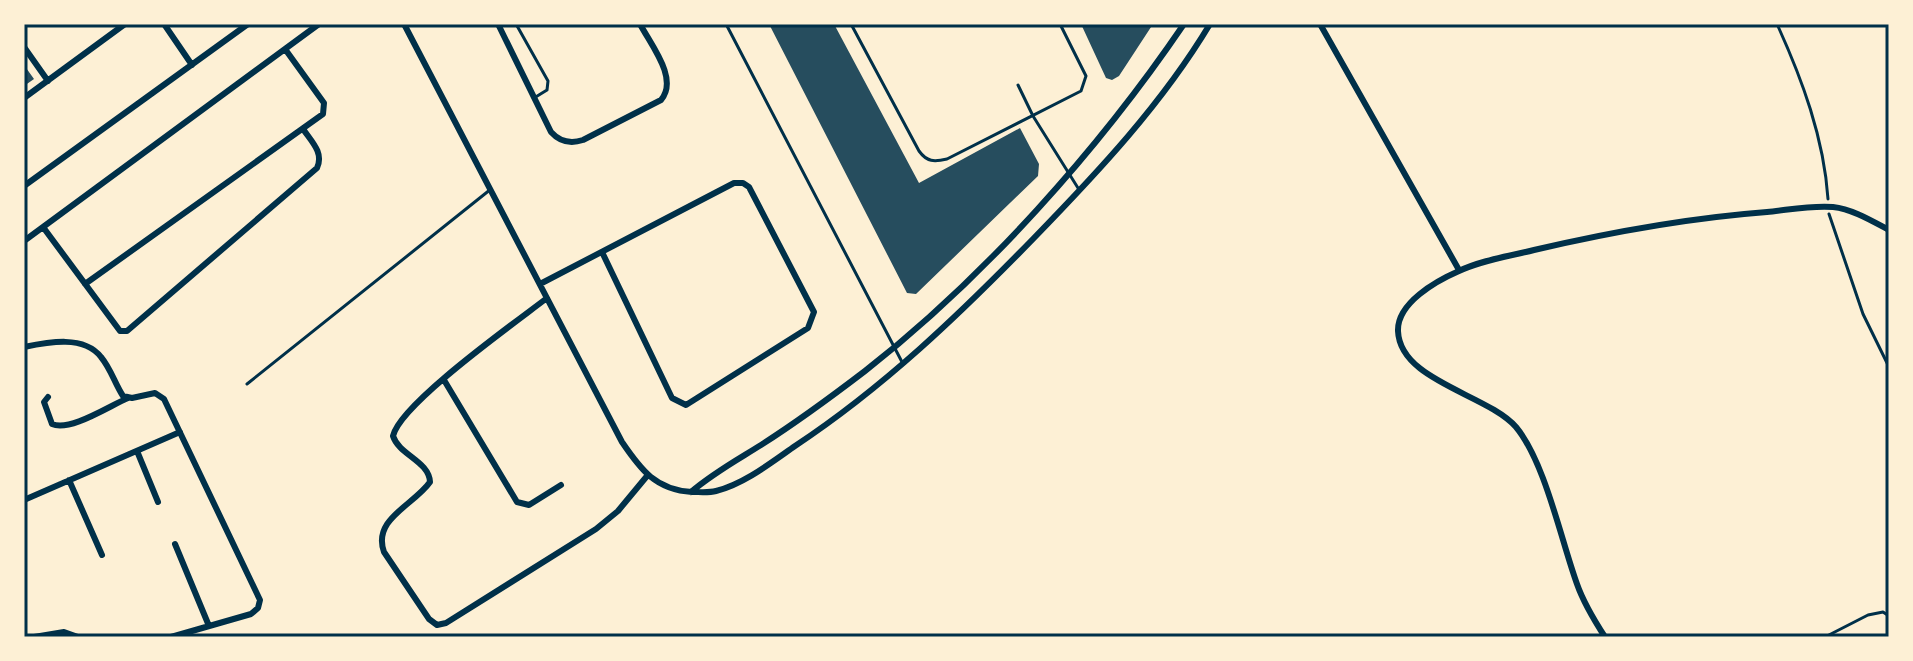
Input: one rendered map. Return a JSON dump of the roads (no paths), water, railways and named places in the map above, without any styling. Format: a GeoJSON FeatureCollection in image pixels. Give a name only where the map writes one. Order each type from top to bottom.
{"type":"FeatureCollection","features":[{"type":"Feature","properties":{"kind":"street"},"geometry":{"type":"LineString","coordinates":[[24,98],[125,24]]}},
{"type":"Feature","properties":{"kind":"street"},"geometry":{"type":"LineString","coordinates":[[164,24],[192,65]]}},
{"type":"Feature","properties":{"kind":"street"},"geometry":{"type":"LineString","coordinates":[[24,186],[248,24]]}},
{"type":"Feature","properties":{"kind":"street"},"geometry":{"type":"LineString","coordinates":[[24,241],[319,24]]}},
{"type":"Feature","properties":{"kind":"street"},"geometry":{"type":"LineString","coordinates":[[404,24],[622,442],[647,476],[676,491],[691,492],[715,491],[762,467],[842,414],[903,365],[966,307],[1080,191],[1164,92],[1210,24]]}},
{"type":"Feature","properties":{"kind":"street"},"geometry":{"type":"LineString","coordinates":[[498,24],[551,132],[560,140],[572,142],[583,140],[661,100],[668,89],[667,78],[640,24]]}},
{"type":"Feature","properties":{"kind":"street"},"geometry":{"type":"LineString","coordinates":[[691,492],[709,476],[818,407],[894,347],[1005,242],[1069,173],[1136,93],[1184,24]]}},
{"type":"Feature","properties":{"kind":"street"},"geometry":{"type":"LineString","coordinates":[[1320,24],[1459,270]]}},
{"type":"Feature","properties":{"kind":"street"},"geometry":{"type":"LineString","coordinates":[[24,47],[48,81]]}},
{"type":"Feature","properties":{"kind":"street"},"geometry":{"type":"LineString","coordinates":[[85,284],[323,114],[324,103],[285,49]]}},
{"type":"Feature","properties":{"kind":"street"},"geometry":{"type":"LineString","coordinates":[[43,227],[120,331],[127,331],[317,168],[319,153],[303,129]]}},
{"type":"Feature","properties":{"kind":"street"},"geometry":{"type":"LineString","coordinates":[[540,284],[734,183],[743,183],[749,187],[814,312],[812,321],[808,328],[686,405],[672,398],[602,252]]}},
{"type":"Feature","properties":{"kind":"street"},"geometry":{"type":"LineString","coordinates":[[1605,637],[1585,605],[1539,473],[1520,433],[1505,417],[1484,403],[1421,370],[1402,346],[1398,335],[1398,320],[1404,310],[1428,289],[1459,270],[1572,241],[1652,225],[1706,217],[1827,207],[1845,210],[1889,230]]}},
{"type":"Feature","properties":{"kind":"street"},"geometry":{"type":"LineString","coordinates":[[547,298],[414,405],[394,429],[397,445],[427,471],[430,482],[384,527],[381,539],[384,552],[429,619],[437,625],[446,623],[596,529],[618,511],[647,476]]}},
{"type":"Feature","properties":{"kind":"street"},"geometry":{"type":"LineString","coordinates":[[24,347],[72,342],[89,347],[101,356],[121,393],[128,398]]}},
{"type":"Feature","properties":{"kind":"street"},"geometry":{"type":"LineString","coordinates":[[444,380],[517,502],[529,505],[561,485]]}},
{"type":"Feature","properties":{"kind":"street"},"geometry":{"type":"LineString","coordinates":[[48,397],[45,406],[52,424],[59,427],[70,425],[128,398],[155,393],[162,396],[260,595],[258,608],[251,614],[171,637]]}},
{"type":"Feature","properties":{"kind":"street"},"geometry":{"type":"LineString","coordinates":[[24,500],[180,432]]}},
{"type":"Feature","properties":{"kind":"street"},"geometry":{"type":"LineString","coordinates":[[137,451],[158,502]]}},
{"type":"Feature","properties":{"kind":"street"},"geometry":{"type":"LineString","coordinates":[[69,480],[102,555]]}},
{"type":"Feature","properties":{"kind":"street"},"geometry":{"type":"LineString","coordinates":[[175,544],[209,626]]}},
{"type":"Feature","properties":{"kind":"street"},"geometry":{"type":"LineString","coordinates":[[34,637],[64,632],[78,637]]}},
{"type":"Feature","properties":{"kind":"lane"},"geometry":{"type":"LineString","coordinates":[[516,24],[548,81],[547,90],[534,98]]}},
{"type":"Feature","properties":{"kind":"lane"},"geometry":{"type":"LineString","coordinates":[[726,24],[903,365]]}},
{"type":"Feature","properties":{"kind":"lane"},"geometry":{"type":"LineString","coordinates":[[851,24],[912,139],[928,160],[947,159],[1073,96],[1084,85],[1086,76],[1060,24]]}},
{"type":"Feature","properties":{"kind":"lane"},"geometry":{"type":"LineString","coordinates":[[1018,85],[1033,116],[1080,191]]}},
{"type":"Feature","properties":{"kind":"lane"},"geometry":{"type":"LineString","coordinates":[[247,384],[491,189]]}}]}
